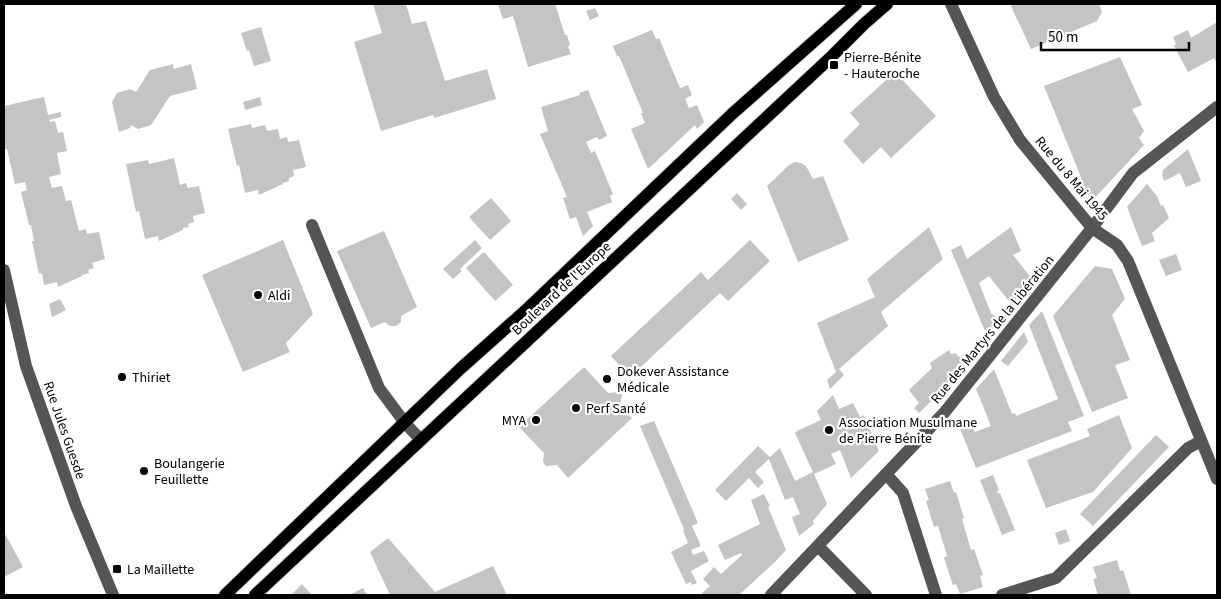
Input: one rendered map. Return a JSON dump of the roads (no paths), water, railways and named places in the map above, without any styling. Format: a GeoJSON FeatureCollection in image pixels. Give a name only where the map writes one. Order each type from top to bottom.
{"type":"FeatureCollection","features":[{"type":"Feature","properties":{"kind":"main road","name":"Boulevard de l'Europe"},"geometry":{"type":"LineString","coordinates":[[225,595],[460,369],[526,311],[732,114],[856,4]]}},
{"type":"Feature","properties":{"kind":"main road","name":"Boulevard de l'Europe"},"geometry":{"type":"LineString","coordinates":[[256,595],[887,4]]}},
{"type":"Feature","properties":{"kind":"street","name":"Rue du 8 Mai 1945"},"geometry":{"type":"LineString","coordinates":[[951,4],[994,97],[1020,140],[1092,228],[1116,245],[1128,261],[1217,479]]}},
{"type":"Feature","properties":{"kind":"street","name":"Rue des Martyrs de la Libération"},"geometry":{"type":"LineString","coordinates":[[771,595],[944,413],[1092,228],[1133,173],[1217,106]]}},
{"type":"Feature","properties":{"kind":"street"},"geometry":{"type":"LineString","coordinates":[[312,224],[379,388],[405,423],[421,440]]}},
{"type":"Feature","properties":{"kind":"street","name":"Rue Jules Guesde"},"geometry":{"type":"LineString","coordinates":[[4,270],[26,366],[76,506],[113,595]]}},
{"type":"Feature","properties":{"kind":"street"},"geometry":{"type":"LineString","coordinates":[[1002,595],[1056,578],[1188,448],[1202,441]]}},
{"type":"Feature","properties":{"kind":"street"},"geometry":{"type":"LineString","coordinates":[[886,474],[903,493],[936,595]]}},
{"type":"Feature","properties":{"kind":"street"},"geometry":{"type":"LineString","coordinates":[[818,546],[866,595]]}},
{"type":"Feature","properties":{"kind":"place","name":"Pierre-Bénite - Hauteroche"},"geometry":{"type":"Point","coordinates":[834,65]}},
{"type":"Feature","properties":{"kind":"place","name":"Aldi"},"geometry":{"type":"Point","coordinates":[258,295]}},
{"type":"Feature","properties":{"kind":"place","name":"Thiriet"},"geometry":{"type":"Point","coordinates":[122,377]}},
{"type":"Feature","properties":{"kind":"place","name":"Dokever Assistance Médicale"},"geometry":{"type":"Point","coordinates":[607,379]}},
{"type":"Feature","properties":{"kind":"place","name":"Perf Santé"},"geometry":{"type":"Point","coordinates":[576,408]}},
{"type":"Feature","properties":{"kind":"place","name":"MYA"},"geometry":{"type":"Point","coordinates":[536,420]}},
{"type":"Feature","properties":{"kind":"place","name":"Association Musulmane de Pierre Bénite"},"geometry":{"type":"Point","coordinates":[829,430]}},
{"type":"Feature","properties":{"kind":"place","name":"Boulangerie Feuillette"},"geometry":{"type":"Point","coordinates":[144,471]}},
{"type":"Feature","properties":{"kind":"place","name":"La Maillette"},"geometry":{"type":"Point","coordinates":[117,569]}}]}
